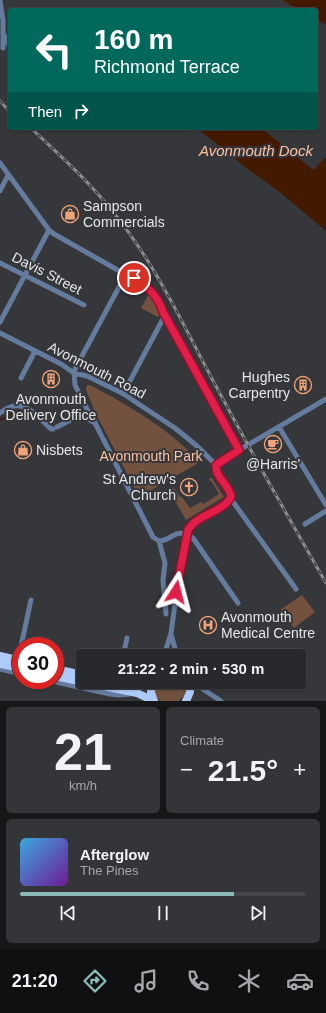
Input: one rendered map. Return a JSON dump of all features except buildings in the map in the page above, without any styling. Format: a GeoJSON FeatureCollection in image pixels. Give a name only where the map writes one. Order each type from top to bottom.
{"type":"FeatureCollection","features":[{"type":"Feature","properties":{"kind":"highway"},"geometry":{"type":"LineString","coordinates":[[0,656],[12,660]]}},
{"type":"Feature","properties":{"kind":"highway"},"geometry":{"type":"LineString","coordinates":[[0,664],[12,663]]}},
{"type":"Feature","properties":{"kind":"highway"},"geometry":{"type":"LineString","coordinates":[[64,671],[76,674]]}},
{"type":"Feature","properties":{"kind":"highway"},"geometry":{"type":"LineString","coordinates":[[64,678],[76,680]]}},
{"type":"Feature","properties":{"kind":"highway"},"geometry":{"type":"LineString","coordinates":[[117,689],[137,693],[154,701]]}},
{"type":"Feature","properties":{"kind":"highway"},"geometry":{"type":"LineString","coordinates":[[151,689],[154,701]]}},
{"type":"Feature","properties":{"kind":"highway"},"geometry":{"type":"LineString","coordinates":[[186,701],[190,689]]}},
{"type":"Feature","properties":{"kind":"street"},"geometry":{"type":"LineString","coordinates":[[0,1],[4,35],[8,43]]}},
{"type":"Feature","properties":{"kind":"street"},"geometry":{"type":"LineString","coordinates":[[4,35],[2,38],[4,48]]}},
{"type":"Feature","properties":{"kind":"street"},"geometry":{"type":"LineString","coordinates":[[0,163],[48,230],[141,282],[150,290],[160,303],[165,315],[239,450]]}},
{"type":"Feature","properties":{"kind":"street"},"geometry":{"type":"LineString","coordinates":[[0,191],[8,175]]}},
{"type":"Feature","properties":{"kind":"street"},"geometry":{"type":"LineString","coordinates":[[0,322],[48,230]]}},
{"type":"Feature","properties":{"kind":"street","name":"Davis Street"},"geometry":{"type":"LineString","coordinates":[[0,263],[84,305]]}},
{"type":"Feature","properties":{"kind":"street"},"geometry":{"type":"LineString","coordinates":[[88,412],[75,385],[74,374],[76,366],[126,274]]}},
{"type":"Feature","properties":{"kind":"street"},"geometry":{"type":"LineString","coordinates":[[123,394],[165,315]]}},
{"type":"Feature","properties":{"kind":"street","name":"Avonmouth Road"},"geometry":{"type":"LineString","coordinates":[[0,333],[61,364],[74,374],[86,376],[123,394],[175,428],[197,446],[216,465],[217,472],[231,492],[231,499],[296,588]]}},
{"type":"Feature","properties":{"kind":"street"},"geometry":{"type":"LineString","coordinates":[[21,378],[35,351]]}},
{"type":"Feature","properties":{"kind":"street"},"geometry":{"type":"LineString","coordinates":[[216,465],[326,399]]}},
{"type":"Feature","properties":{"kind":"street"},"geometry":{"type":"LineString","coordinates":[[0,413],[12,406],[23,406],[51,429],[88,412],[94,414],[95,423],[153,537],[159,541],[165,563],[163,580],[166,614]]}},
{"type":"Feature","properties":{"kind":"street"},"geometry":{"type":"LineString","coordinates":[[279,427],[326,505]]}},
{"type":"Feature","properties":{"kind":"street"},"geometry":{"type":"LineString","coordinates":[[166,649],[171,633],[178,581],[189,527],[231,499]]}},
{"type":"Feature","properties":{"kind":"street"},"geometry":{"type":"LineString","coordinates":[[305,524],[326,511]]}},
{"type":"Feature","properties":{"kind":"street"},"geometry":{"type":"LineString","coordinates":[[159,541],[163,541],[176,534],[187,534],[193,538],[238,603]]}},
{"type":"Feature","properties":{"kind":"street"},"geometry":{"type":"LineString","coordinates":[[24,637],[30,600]]}},
{"type":"Feature","properties":{"kind":"street"},"geometry":{"type":"LineString","coordinates":[[171,633],[175,649]]}},
{"type":"Feature","properties":{"kind":"street"},"geometry":{"type":"LineString","coordinates":[[125,649],[127,638]]}},
{"type":"Feature","properties":{"kind":"street"},"geometry":{"type":"LineString","coordinates":[[0,669],[12,672]]}},
{"type":"Feature","properties":{"kind":"street"},"geometry":{"type":"LineString","coordinates":[[64,684],[115,695],[137,693]]}},
{"type":"Feature","properties":{"kind":"street"},"geometry":{"type":"LineString","coordinates":[[203,689],[221,701]]}},
{"type":"Feature","properties":{"kind":"green space"},"geometry":{"type":"Polygon","coordinates":[[[149,294],[160,314],[158,317],[141,308],[149,294]]]}},
{"type":"Feature","properties":{"kind":"green space","name":"Avonmouth Park"},"geometry":{"type":"Polygon","coordinates":[[[87,385],[90,385],[105,393],[148,419],[175,439],[200,462],[139,497],[95,412],[86,390],[87,385]]]}},
{"type":"Feature","properties":{"kind":"green space"},"geometry":{"type":"Polygon","coordinates":[[[212,478],[224,497],[186,520],[168,489],[172,487],[175,489],[190,508],[201,502],[203,504],[219,494],[209,480],[212,478]]]}},
{"type":"Feature","properties":{"kind":"green space"},"geometry":{"type":"Polygon","coordinates":[[[302,595],[315,612],[294,628],[280,610],[302,595]]]}},
{"type":"Feature","properties":{"kind":"green space"},"geometry":{"type":"Polygon","coordinates":[[[156,689],[185,689],[183,696],[179,701],[160,701],[156,689]]]}},
{"type":"Feature","properties":{"kind":"water"},"geometry":{"type":"Polygon","coordinates":[[[283,0],[326,0],[326,25],[318,20],[318,8],[296,8],[283,0]]]}},
{"type":"Feature","properties":{"kind":"water","name":"Avonmouth Dock"},"geometry":{"type":"Polygon","coordinates":[[[199,130],[263,130],[312,169],[315,169],[326,156],[326,231],[281,193],[249,170],[199,130]]]}},
{"type":"Feature","properties":{"kind":"waterway"},"geometry":{"type":"LineString","coordinates":[[0,420],[16,412]]}},
{"type":"Feature","properties":{"kind":"railway"},"geometry":{"type":"LineString","coordinates":[[0,101],[8,110]]}},
{"type":"Feature","properties":{"kind":"railway"},"geometry":{"type":"LineString","coordinates":[[33,130],[74,168],[104,201],[145,256],[326,583]]}},
{"type":"Feature","properties":{"kind":"place","name":"Sampson Commercials"},"geometry":{"type":"Point","coordinates":[70,214]}},
{"type":"Feature","properties":{"kind":"place","name":"Avonmouth Delivery Office"},"geometry":{"type":"Point","coordinates":[51,379]}},
{"type":"Feature","properties":{"kind":"place","name":"Hughes Carpentry"},"geometry":{"type":"Point","coordinates":[303,385]}},
{"type":"Feature","properties":{"kind":"place","name":"@Harris'"},"geometry":{"type":"Point","coordinates":[273,444]}},
{"type":"Feature","properties":{"kind":"place","name":"Nisbets"},"geometry":{"type":"Point","coordinates":[23,450]}},
{"type":"Feature","properties":{"kind":"place","name":"St Andrew's Church"},"geometry":{"type":"Point","coordinates":[189,487]}},
{"type":"Feature","properties":{"kind":"place","name":"Avonmouth Medical Centre"},"geometry":{"type":"Point","coordinates":[208,625]}},
{"type":"Feature","properties":{"kind":"route"},"geometry":{"type":"LineString","coordinates":[[134,278],[146,286],[160,303],[163,312],[239,450],[216,465],[217,472],[231,492],[231,499],[191,525],[188,530],[176,592]]}}]}
